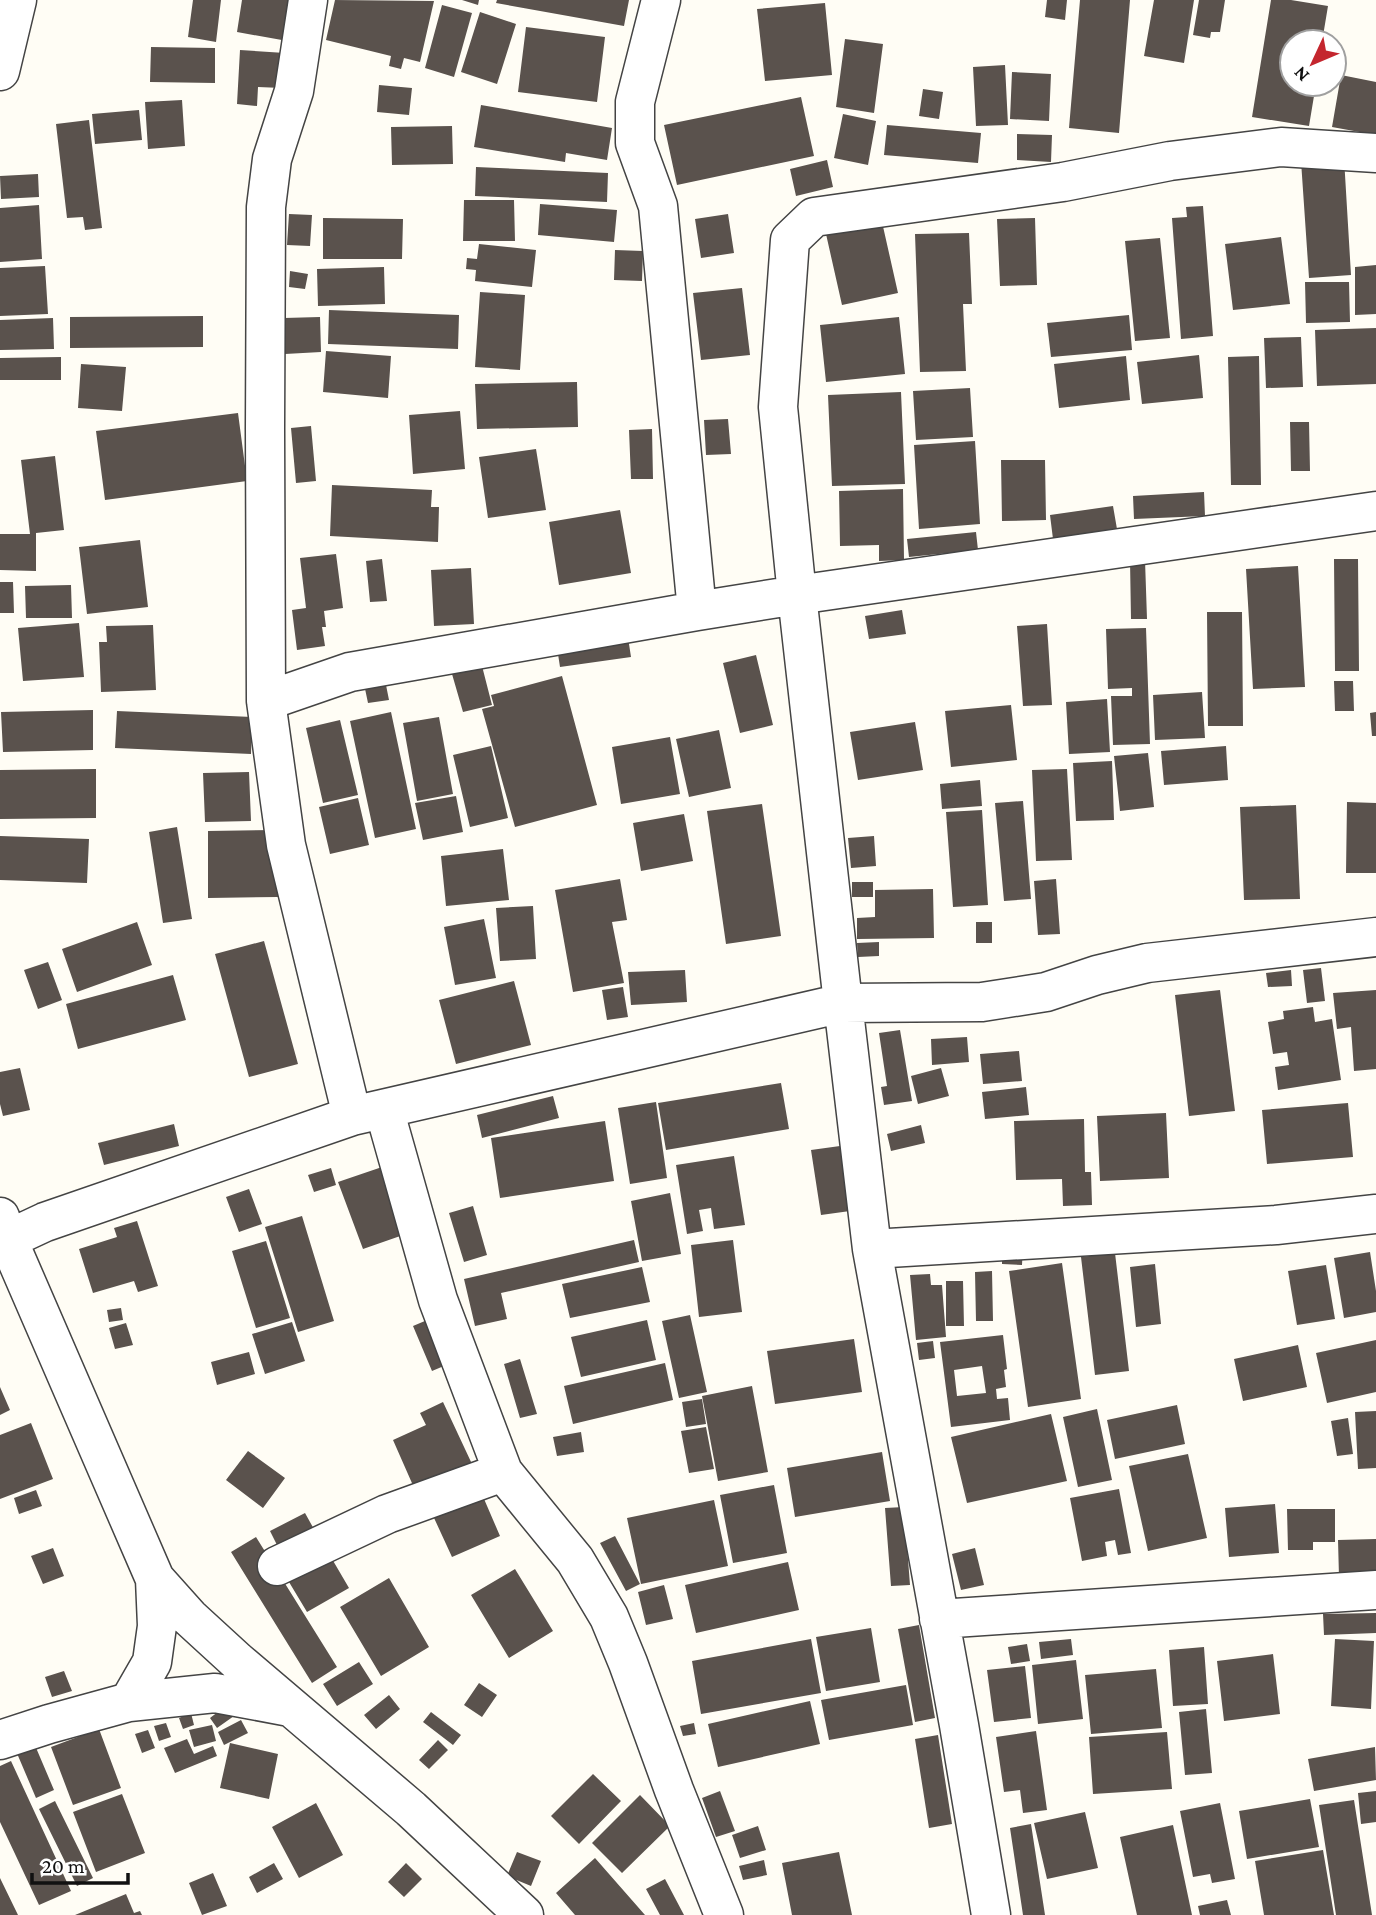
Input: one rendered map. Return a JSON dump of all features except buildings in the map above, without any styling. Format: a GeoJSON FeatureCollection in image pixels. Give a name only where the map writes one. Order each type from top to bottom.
{"type":"FeatureCollection","features":[{"type":"Feature","properties":{"kind":"street"},"geometry":{"type":"LineString","coordinates":[[0,71],[16,0]]}},
{"type":"Feature","properties":{"kind":"street"},"geometry":{"type":"LineString","coordinates":[[308,0],[294,91],[272,159],[266,207],[266,701],[286,845],[368,1113],[503,1472],[575,1560],[609,1617],[724,1915]]}},
{"type":"Feature","properties":{"kind":"street"},"geometry":{"type":"LineString","coordinates":[[660,0],[635,102],[635,143],[658,206],[697,611]]}},
{"type":"Feature","properties":{"kind":"street"},"geometry":{"type":"LineString","coordinates":[[990,1915],[872,1249],[842,1003],[778,407],[790,240],[814,216],[1063,182],[1170,161],[1281,147],[1376,153]]}},
{"type":"Feature","properties":{"kind":"street"},"geometry":{"type":"LineString","coordinates":[[266,701],[350,672],[697,611],[1376,511]]}},
{"type":"Feature","properties":{"kind":"street"},"geometry":{"type":"LineString","coordinates":[[524,1915],[411,1809],[189,1618],[155,1579],[3,1234],[368,1113],[842,1003],[982,1002],[1046,992],[1097,975],[1147,964],[1376,937]]}},
{"type":"Feature","properties":{"kind":"street"},"geometry":{"type":"LineString","coordinates":[[872,1249],[1276,1225],[1376,1214]]}},
{"type":"Feature","properties":{"kind":"street"},"geometry":{"type":"LineString","coordinates":[[277,1566],[387,1514],[503,1472]]}},
{"type":"Feature","properties":{"kind":"street"},"geometry":{"type":"LineString","coordinates":[[130,1702],[152,1662],[157,1626],[155,1579]]}},
{"type":"Feature","properties":{"kind":"street"},"geometry":{"type":"LineString","coordinates":[[939,1619],[1376,1590]]}},
{"type":"Feature","properties":{"kind":"street"},"geometry":{"type":"LineString","coordinates":[[0,1740],[130,1702],[215,1693],[293,1708]]}}]}
